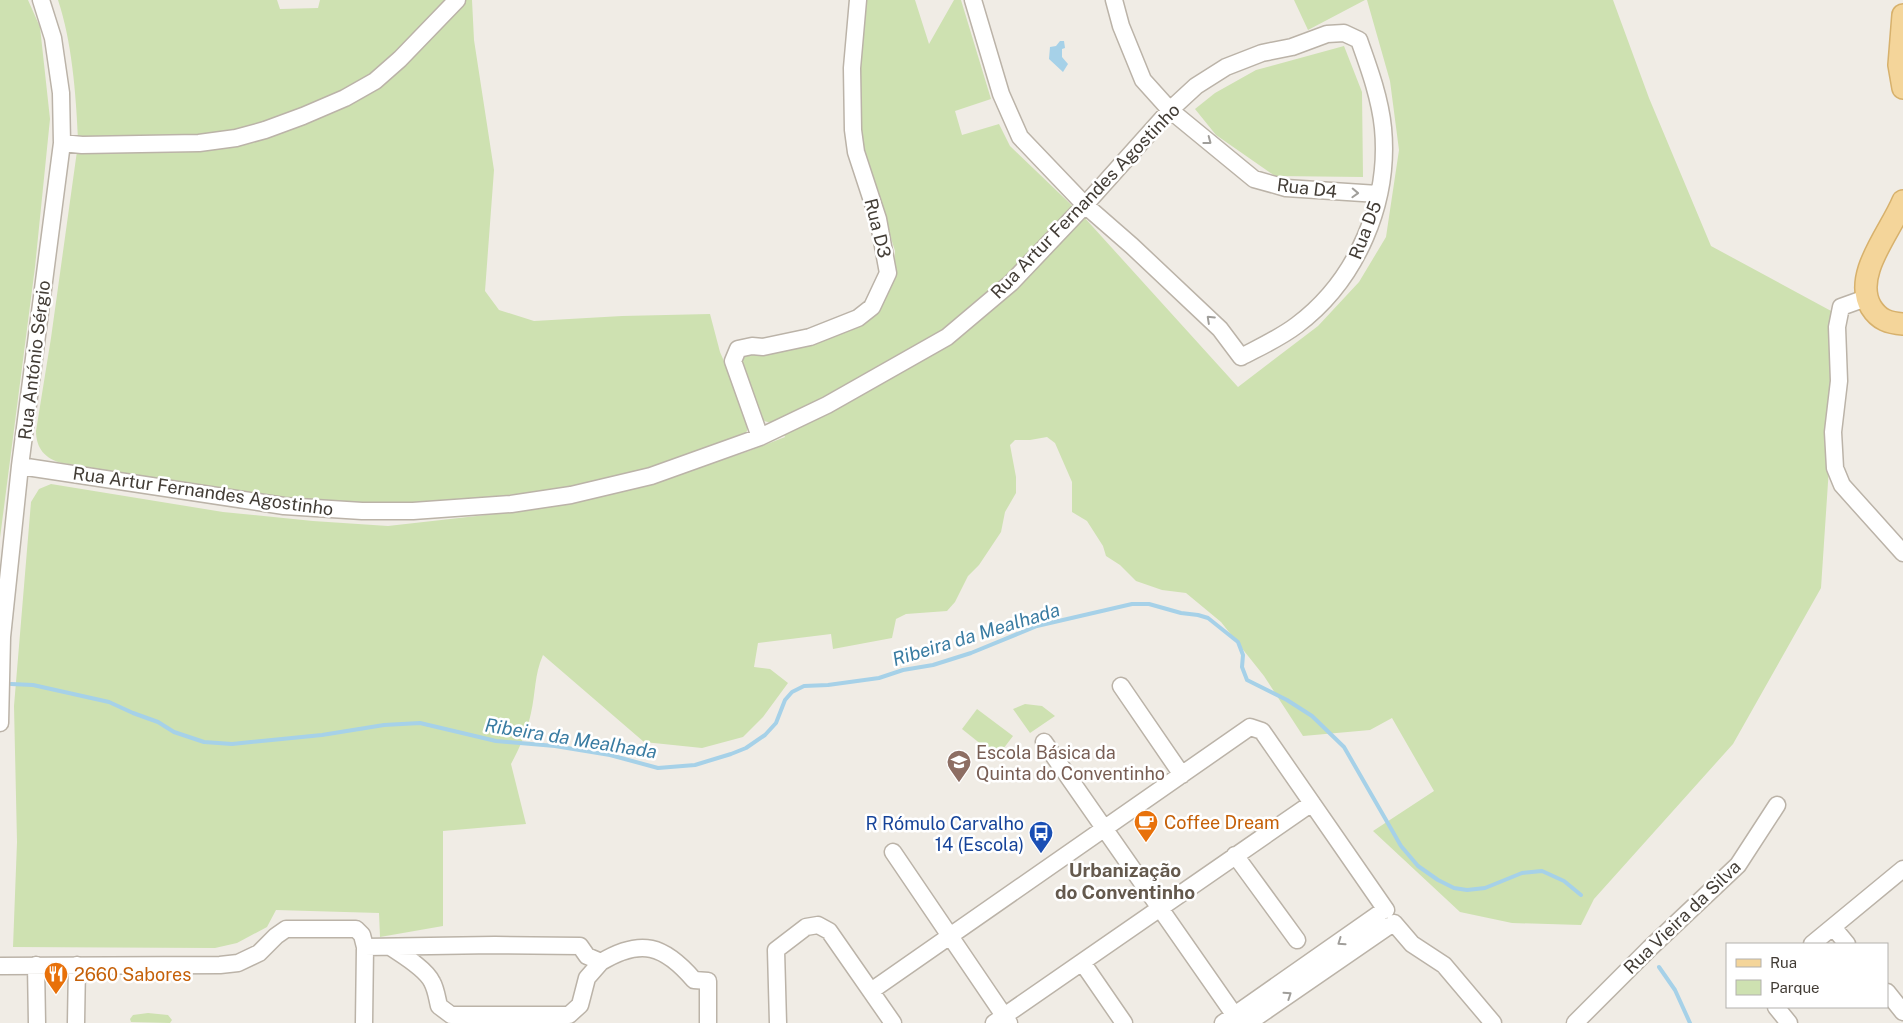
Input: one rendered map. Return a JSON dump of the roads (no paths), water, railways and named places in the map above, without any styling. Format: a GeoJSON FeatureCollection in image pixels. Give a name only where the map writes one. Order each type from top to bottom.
{"type":"FeatureCollection","features":[{"type":"Feature","properties":{"kind":"main road"},"geometry":{"type":"LineString","coordinates":[[1903,15],[1899,65],[1903,88]]}},
{"type":"Feature","properties":{"kind":"main road"},"geometry":{"type":"LineString","coordinates":[[1903,200],[1872,260],[1866,279],[1866,298],[1875,314],[1888,323],[1903,324]]}},
{"type":"Feature","properties":{"kind":"street","name":"Rua António Sérgio"},"geometry":{"type":"LineString","coordinates":[[0,723],[2,637],[20,466],[62,142],[61,93],[53,38],[41,0]]}},
{"type":"Feature","properties":{"kind":"street"},"geometry":{"type":"LineString","coordinates":[[62,142],[82,145],[200,143],[236,138],[293,120],[345,98],[375,81],[400,59],[457,0]]}},
{"type":"Feature","properties":{"kind":"street","name":"Rua D3"},"geometry":{"type":"LineString","coordinates":[[760,438],[733,361],[738,349],[752,346],[763,347],[810,337],[858,318],[872,307],[888,273],[878,219],[855,145],[852,68],[858,0]]}},
{"type":"Feature","properties":{"kind":"street"},"geometry":{"type":"LineString","coordinates":[[972,0],[1002,94],[1020,137],[1085,205]]}},
{"type":"Feature","properties":{"kind":"street","name":"Rua D4"},"geometry":{"type":"LineString","coordinates":[[1114,0],[1121,26],[1144,80],[1170,110],[1254,180],[1286,188],[1378,194]]}},
{"type":"Feature","properties":{"kind":"street","name":"Rua Artur Fernandes Agostinho"},"geometry":{"type":"LineString","coordinates":[[20,466],[284,506],[362,511],[413,511],[511,504],[570,495],[651,476],[760,438],[827,405],[947,337],[1011,283],[1085,205],[1170,110],[1196,86],[1226,67],[1262,53],[1292,47],[1327,34],[1344,33]]}},
{"type":"Feature","properties":{"kind":"street","name":"Rua D5"},"geometry":{"type":"LineString","coordinates":[[1085,205],[1132,246],[1220,329],[1241,357],[1267,344],[1298,324],[1346,276],[1358,254],[1374,215],[1383,164],[1383,128],[1375,90],[1359,40],[1344,33]]}},
{"type":"Feature","properties":{"kind":"street"},"geometry":{"type":"LineString","coordinates":[[1866,298],[1841,308],[1837,327],[1839,381],[1833,432],[1836,468],[1842,485],[1903,553]]}},
{"type":"Feature","properties":{"kind":"street"},"geometry":{"type":"LineString","coordinates":[[1121,686],[1182,775]]}},
{"type":"Feature","properties":{"kind":"street"},"geometry":{"type":"LineString","coordinates":[[871,991],[1250,727],[1262,731],[1312,803],[1387,918],[1412,944],[1444,965],[1493,1023]]}},
{"type":"Feature","properties":{"kind":"street"},"geometry":{"type":"LineString","coordinates":[[1044,742],[1236,1021],[1387,918]]}},
{"type":"Feature","properties":{"kind":"street"},"geometry":{"type":"LineString","coordinates":[[893,852],[950,936],[1003,1021],[1082,962],[1312,803]]}},
{"type":"Feature","properties":{"kind":"street","name":"Rua Vieira da Silva"},"geometry":{"type":"LineString","coordinates":[[1577,1022],[1650,948],[1738,866],[1777,805]]}},
{"type":"Feature","properties":{"kind":"street"},"geometry":{"type":"LineString","coordinates":[[1235,855],[1297,940]]}},
{"type":"Feature","properties":{"kind":"street"},"geometry":{"type":"LineString","coordinates":[[1813,943],[1903,868]]}},
{"type":"Feature","properties":{"kind":"street"},"geometry":{"type":"LineString","coordinates":[[778,1023],[776,950],[806,927],[818,925],[829,930],[894,1023]]}},
{"type":"Feature","properties":{"kind":"street"},"geometry":{"type":"LineString","coordinates":[[1833,927],[1846,943]]}},
{"type":"Feature","properties":{"kind":"street"},"geometry":{"type":"LineString","coordinates":[[0,966],[220,965],[238,963],[259,953],[286,929],[356,929],[362,935],[365,947],[364,1023]]}},
{"type":"Feature","properties":{"kind":"street"},"geometry":{"type":"LineString","coordinates":[[365,947],[580,946],[587,956],[600,962]]}},
{"type":"Feature","properties":{"kind":"street"},"geometry":{"type":"LineString","coordinates":[[392,948],[409,959],[432,980],[438,1006],[451,1015],[570,1015],[580,1005],[587,978],[600,962],[618,952],[644,948],[666,953],[694,980],[708,981],[708,1023]]}},
{"type":"Feature","properties":{"kind":"street"},"geometry":{"type":"LineString","coordinates":[[1082,962],[1124,1023]]}},
{"type":"Feature","properties":{"kind":"street"},"geometry":{"type":"LineString","coordinates":[[36,965],[37,1023]]}},
{"type":"Feature","properties":{"kind":"street"},"geometry":{"type":"LineString","coordinates":[[76,1023],[77,965]]}},
{"type":"Feature","properties":{"kind":"street"},"geometry":{"type":"LineString","coordinates":[[1888,993],[1903,1012]]}},
{"type":"Feature","properties":{"kind":"street"},"geometry":{"type":"LineString","coordinates":[[1777,1008],[1789,1023]]}},
{"type":"Feature","properties":{"kind":"water"},"geometry":{"type":"Polygon","coordinates":[[[1060,41],[1064,41],[1065,48],[1062,49],[1062,57],[1068,64],[1063,72],[1049,59],[1050,47],[1056,46],[1060,41]]]}},
{"type":"Feature","properties":{"kind":"waterway","name":"Ribeira da Mealhada"},"geometry":{"type":"LineString","coordinates":[[11,684],[33,685],[109,702],[158,722],[174,732],[204,742],[232,744],[322,735],[384,725],[420,723],[496,741],[555,746],[610,755],[658,768],[695,765],[746,748],[765,735],[776,723],[785,700],[792,692],[804,686],[828,685],[879,678],[903,670],[933,665],[971,653],[1037,626],[1132,604],[1149,604],[1208,618],[1238,642],[1243,655],[1242,667],[1247,680],[1287,700],[1312,716],[1344,747],[1401,846],[1418,866],[1438,880],[1454,888],[1467,890],[1485,888],[1522,873],[1542,871],[1564,881],[1581,895]]}},
{"type":"Feature","properties":{"kind":"waterway","name":"Ribeira da Mealhada"},"geometry":{"type":"LineString","coordinates":[[1659,967],[1675,990],[1690,1023]]}},
{"type":"Feature","properties":{"kind":"place","name":"Escola Básica da Quinta do Conventinho"},"geometry":{"type":"Point","coordinates":[959,783]}},
{"type":"Feature","properties":{"kind":"place","name":"Coffee Dream"},"geometry":{"type":"Point","coordinates":[1146,843]}},
{"type":"Feature","properties":{"kind":"place","name":"R Rómulo Carvalho 14 (Escola)"},"geometry":{"type":"Point","coordinates":[1041,854]}},
{"type":"Feature","properties":{"kind":"place","name":"2660 Sabores"},"geometry":{"type":"Point","coordinates":[56,995]}},
{"type":"Feature","properties":{"kind":"district","name":"Urbanização do Conventinho"},"geometry":{"type":"Point","coordinates":[1125,881]}}]}
